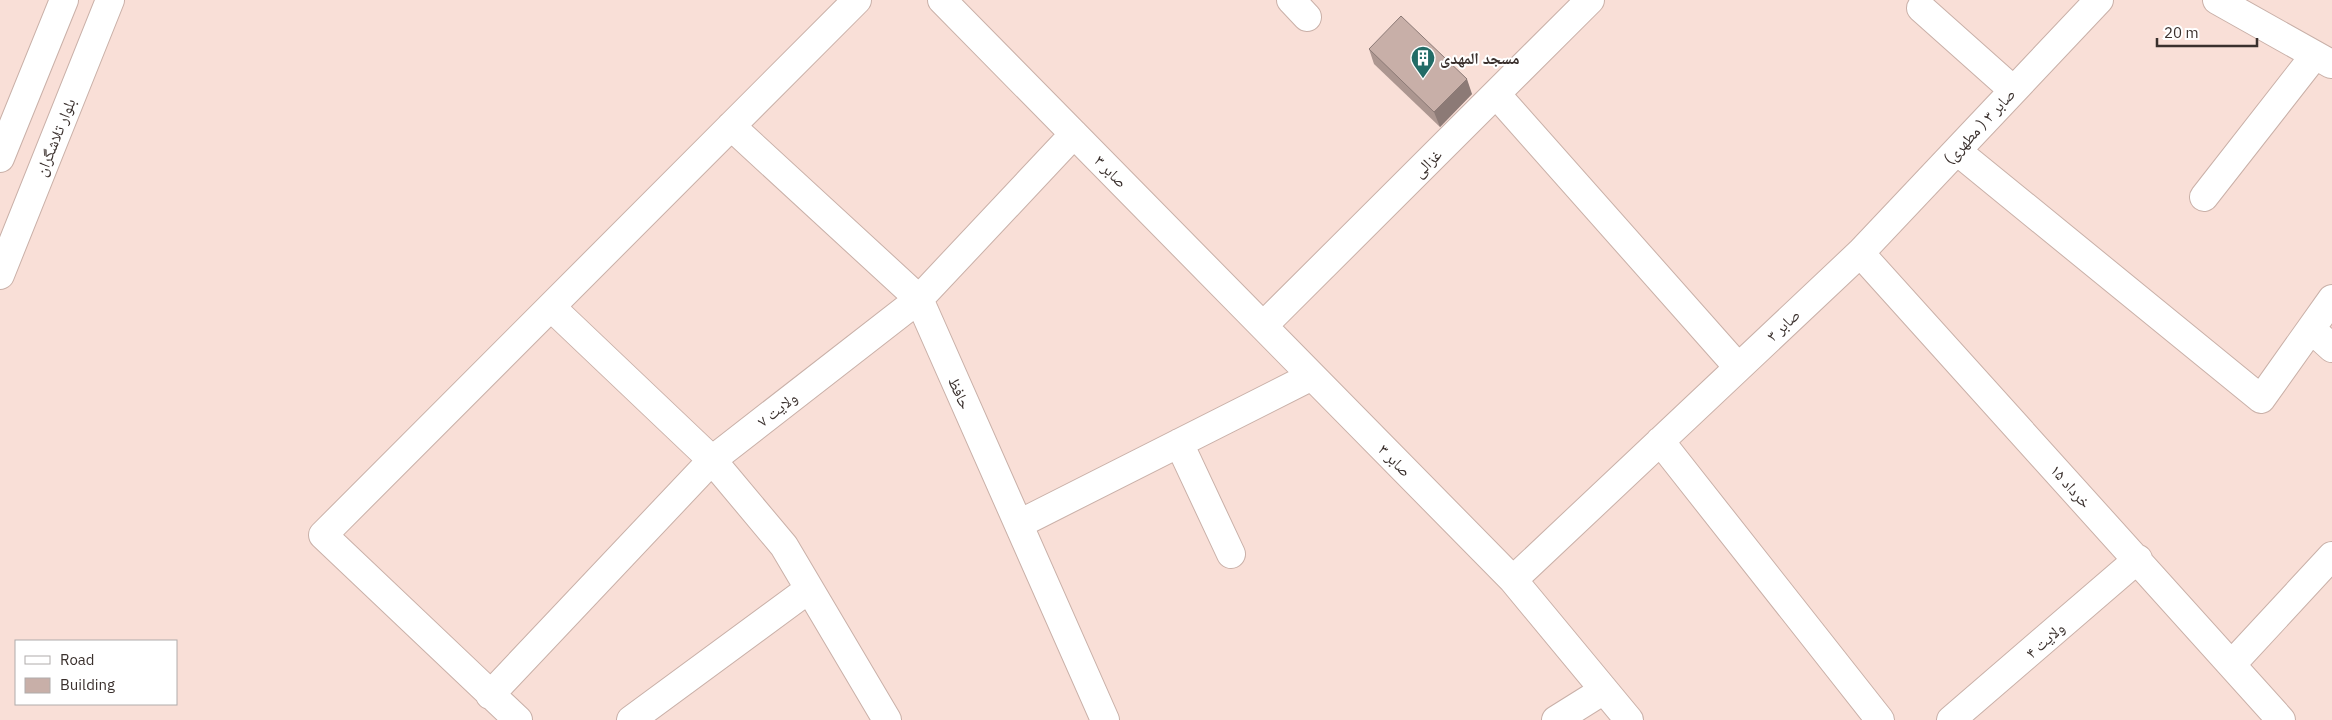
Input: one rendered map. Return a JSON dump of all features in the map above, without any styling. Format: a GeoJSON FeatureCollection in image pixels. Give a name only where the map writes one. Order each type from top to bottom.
{"type":"FeatureCollection","features":[{"type":"Feature","properties":{"kind":"street"},"geometry":{"type":"LineString","coordinates":[[0,158],[64,0]]}},
{"type":"Feature","properties":{"kind":"street","name":"بلوار تلاشگران"},"geometry":{"type":"LineString","coordinates":[[0,275],[110,0]]}},
{"type":"Feature","properties":{"kind":"street"},"geometry":{"type":"LineString","coordinates":[[518,720],[323,535],[856,0]]}},
{"type":"Feature","properties":{"kind":"street","name":"صابر ۳"},"geometry":{"type":"LineString","coordinates":[[942,0],[1513,580],[1860,253]]}},
{"type":"Feature","properties":{"kind":"street","name":"صابر ۳ ( مطهری)"},"geometry":{"type":"LineString","coordinates":[[1860,253],[2099,0]]}},
{"type":"Feature","properties":{"kind":"street"},"geometry":{"type":"LineString","coordinates":[[2204,197],[2324,60],[2217,0]]}},
{"type":"Feature","properties":{"kind":"street","name":"غزالی"},"geometry":{"type":"LineString","coordinates":[[1263,326],[1496,94],[1576,4]]}},
{"type":"Feature","properties":{"kind":"street"},"geometry":{"type":"LineString","coordinates":[[1921,8],[2013,90]]}},
{"type":"Feature","properties":{"kind":"street"},"geometry":{"type":"LineString","coordinates":[[1496,94],[1738,367]]}},
{"type":"Feature","properties":{"kind":"street","name":"حافظ"},"geometry":{"type":"LineString","coordinates":[[731,126],[919,299],[1105,720]]}},
{"type":"Feature","properties":{"kind":"street","name":"ولایت ۷"},"geometry":{"type":"LineString","coordinates":[[490,695],[712,460],[919,299],[1074,134]]}},
{"type":"Feature","properties":{"kind":"street"},"geometry":{"type":"LineString","coordinates":[[1957,151],[2261,399],[2332,299]]}},
{"type":"Feature","properties":{"kind":"street","name":"۱۵ خرداد"},"geometry":{"type":"LineString","coordinates":[[1860,253],[2282,720]]}},
{"type":"Feature","properties":{"kind":"street"},"geometry":{"type":"LineString","coordinates":[[551,307],[712,460],[784,546],[887,720]]}},
{"type":"Feature","properties":{"kind":"street"},"geometry":{"type":"LineString","coordinates":[[2311,328],[2332,348]]}},
{"type":"Feature","properties":{"kind":"street"},"geometry":{"type":"LineString","coordinates":[[1019,524],[1312,376]]}},
{"type":"Feature","properties":{"kind":"street"},"geometry":{"type":"LineString","coordinates":[[1660,441],[1880,720]]}},
{"type":"Feature","properties":{"kind":"street"},"geometry":{"type":"LineString","coordinates":[[1179,442],[1230,554]]}},
{"type":"Feature","properties":{"kind":"street"},"geometry":{"type":"LineString","coordinates":[[2232,664],[2332,556]]}},
{"type":"Feature","properties":{"kind":"street","name":"ولایت ۴"},"geometry":{"type":"LineString","coordinates":[[1955,719],[2138,559]]}},
{"type":"Feature","properties":{"kind":"street"},"geometry":{"type":"LineString","coordinates":[[1513,580],[1629,720]]}},
{"type":"Feature","properties":{"kind":"street"},"geometry":{"type":"LineString","coordinates":[[631,720],[809,589]]}},
{"type":"Feature","properties":{"kind":"street"},"geometry":{"type":"LineString","coordinates":[[1556,720],[1604,690]]}},
{"type":"Feature","properties":{"kind":"building","name":"مسجد المهدی"},"geometry":{"type":"Polygon","coordinates":[[[1401,16],[1467,79],[1434,112],[1369,49],[1401,16]]]}},
{"type":"Feature","properties":{"kind":"place","name":"مسجد المهدی"},"geometry":{"type":"Point","coordinates":[1423,79]}}]}
